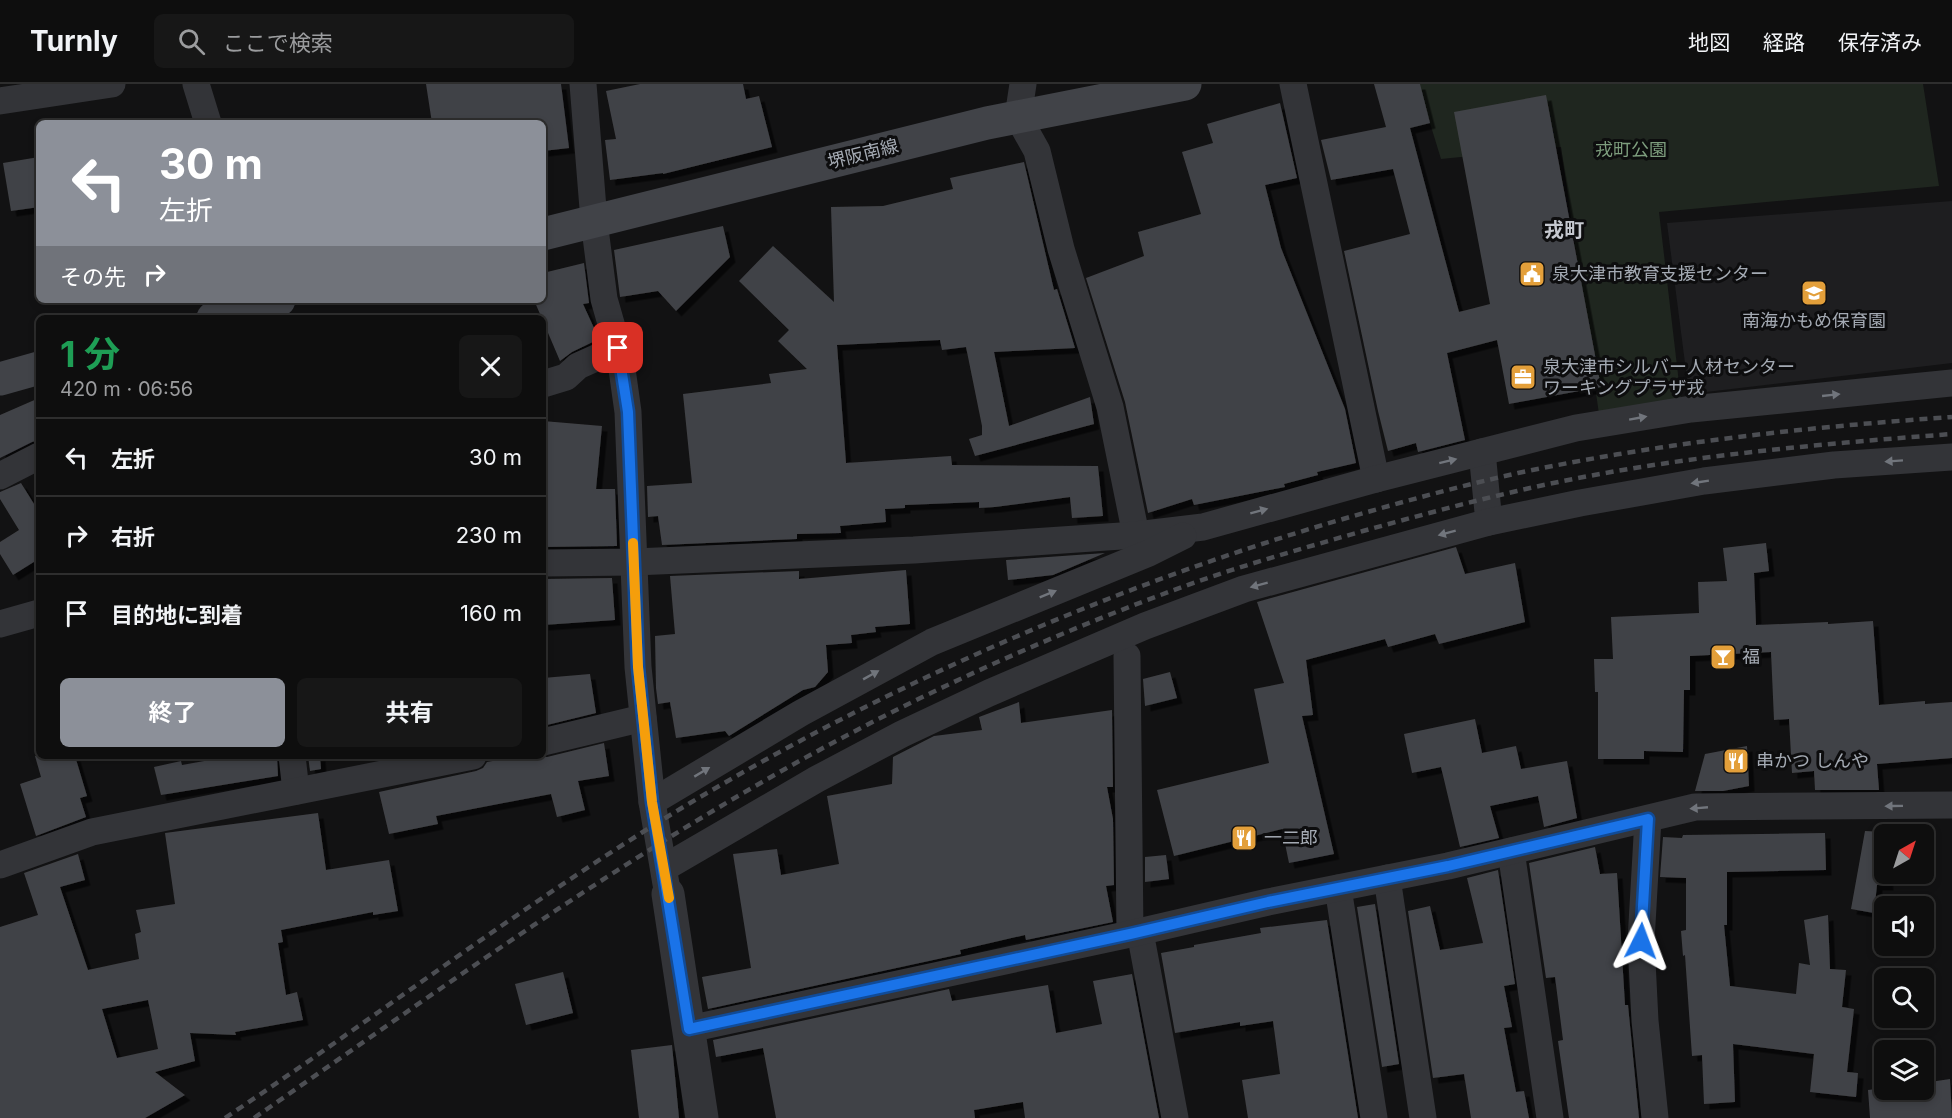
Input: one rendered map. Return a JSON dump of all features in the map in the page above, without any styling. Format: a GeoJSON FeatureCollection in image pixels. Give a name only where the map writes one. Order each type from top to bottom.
{"type":"FeatureCollection","features":[{"type":"Feature","properties":{"kind":"main road","name":"堺阪南線"},"geometry":{"type":"LineString","coordinates":[[546,233],[987,123],[1185,84]]}},
{"type":"Feature","properties":{"kind":"main road"},"geometry":{"type":"LineString","coordinates":[[226,315],[267,306]]}},
{"type":"Feature","properties":{"kind":"main road"},"geometry":{"type":"LineString","coordinates":[[0,379],[36,369]]}},
{"type":"Feature","properties":{"kind":"street"},"geometry":{"type":"LineString","coordinates":[[0,101],[46,90],[112,84]]}},
{"type":"Feature","properties":{"kind":"street"},"geometry":{"type":"LineString","coordinates":[[196,84],[207,120]]}},
{"type":"Feature","properties":{"kind":"street"},"geometry":{"type":"LineString","coordinates":[[583,84],[594,221],[604,299],[618,348],[628,412],[638,667],[652,802],[702,1118]]}},
{"type":"Feature","properties":{"kind":"street"},"geometry":{"type":"LineString","coordinates":[[1023,84],[1018,117],[1037,151],[1061,249],[1110,407],[1136,535]]}},
{"type":"Feature","properties":{"kind":"street"},"geometry":{"type":"LineString","coordinates":[[1293,84],[1376,479]]}},
{"type":"Feature","properties":{"kind":"street"},"geometry":{"type":"LineString","coordinates":[[546,383],[566,378],[578,366],[618,348]]}},
{"type":"Feature","properties":{"kind":"street"},"geometry":{"type":"LineString","coordinates":[[546,563],[634,562],[914,550],[1136,535],[1203,527],[1376,479],[1576,428],[1691,409],[1952,383]]}},
{"type":"Feature","properties":{"kind":"street"},"geometry":{"type":"LineString","coordinates":[[1482,452],[1489,522]]}},
{"type":"Feature","properties":{"kind":"street"},"geometry":{"type":"LineString","coordinates":[[666,881],[817,779],[902,734],[989,693],[1145,626],[1244,589],[1489,522],[1580,502],[1704,482],[1834,465],[1952,457]]}},
{"type":"Feature","properties":{"kind":"street"},"geometry":{"type":"LineString","coordinates":[[0,476],[36,458]]}},
{"type":"Feature","properties":{"kind":"street"},"geometry":{"type":"LineString","coordinates":[[652,802],[801,713],[932,642],[1149,553],[1203,527]]}},
{"type":"Feature","properties":{"kind":"street"},"geometry":{"type":"LineString","coordinates":[[0,624],[36,614]]}},
{"type":"Feature","properties":{"kind":"street"},"geometry":{"type":"LineString","coordinates":[[1127,656],[1135,933],[1175,1118]]}},
{"type":"Feature","properties":{"kind":"street"},"geometry":{"type":"LineString","coordinates":[[546,741],[644,718]]}},
{"type":"Feature","properties":{"kind":"street"},"geometry":{"type":"LineString","coordinates":[[292,759],[296,791]]}},
{"type":"Feature","properties":{"kind":"street"},"geometry":{"type":"LineString","coordinates":[[0,865],[92,832],[458,759]]}},
{"type":"Feature","properties":{"kind":"street"},"geometry":{"type":"LineString","coordinates":[[689,1029],[1511,851],[1695,807],[1952,805]]}},
{"type":"Feature","properties":{"kind":"street"},"geometry":{"type":"LineString","coordinates":[[1648,819],[1641,941],[1644,1022],[1655,1118]]}},
{"type":"Feature","properties":{"kind":"street"},"geometry":{"type":"LineString","coordinates":[[1511,851],[1550,1118]]}},
{"type":"Feature","properties":{"kind":"street"},"geometry":{"type":"LineString","coordinates":[[1387,878],[1423,1118]]}},
{"type":"Feature","properties":{"kind":"street"},"geometry":{"type":"LineString","coordinates":[[1338,888],[1374,1118]]}},
{"type":"Feature","properties":{"kind":"shaded area","name":"南海かもめ保育園"},"geometry":{"type":"Polygon","coordinates":[[[1952,201],[1952,363],[1689,394],[1667,223],[1952,201]]]}},
{"type":"Feature","properties":{"kind":"green space","name":"戎町公園"},"geometry":{"type":"Polygon","coordinates":[[[1418,84],[1923,84],[1939,186],[1659,212],[1681,400],[1599,414],[1561,147],[1441,159],[1418,84]]]}},
{"type":"Feature","properties":{"kind":"building"},"geometry":{"type":"Polygon","coordinates":[[[426,84],[561,84],[569,148],[546,151],[546,120],[432,120],[426,84]]]}},
{"type":"Feature","properties":{"kind":"building"},"geometry":{"type":"Polygon","coordinates":[[[640,84],[743,84],[746,99],[759,96],[772,147],[663,174],[610,180],[605,140],[616,139],[606,91],[640,84]]]}},
{"type":"Feature","properties":{"kind":"building"},"geometry":{"type":"Polygon","coordinates":[[[1374,84],[1420,84],[1430,123],[1410,128],[1459,312],[1490,304],[1454,112],[1546,95],[1601,387],[1509,404],[1497,340],[1447,353],[1465,440],[1418,452],[1416,443],[1388,451],[1344,251],[1410,234],[1393,169],[1331,180],[1321,140],[1386,127],[1374,84]]]}},
{"type":"Feature","properties":{"kind":"building"},"geometry":{"type":"Polygon","coordinates":[[[1280,103],[1297,178],[1265,185],[1281,248],[1345,409],[1356,463],[1317,472],[1318,475],[1284,484],[1285,487],[1194,505],[1192,499],[1148,513],[1125,402],[1086,278],[1144,256],[1138,232],[1201,214],[1182,152],[1213,143],[1207,124],[1280,103]]]}},
{"type":"Feature","properties":{"kind":"building"},"geometry":{"type":"Polygon","coordinates":[[[36,158],[36,207],[11,211],[3,163],[36,158]]]}},
{"type":"Feature","properties":{"kind":"building"},"geometry":{"type":"Polygon","coordinates":[[[1024,162],[1054,290],[1057,289],[1075,348],[994,352],[1009,426],[1090,397],[1094,424],[975,456],[969,439],[982,435],[982,426],[966,347],[942,350],[940,340],[837,345],[846,463],[951,456],[952,465],[1098,466],[1103,516],[1072,518],[1070,497],[979,508],[979,502],[905,505],[905,508],[885,509],[886,522],[840,526],[841,533],[797,534],[797,539],[662,545],[658,516],[648,517],[647,486],[692,483],[683,394],[771,383],[769,374],[807,369],[778,341],[789,330],[739,281],[773,246],[834,302],[831,207],[883,206],[953,189],[950,178],[1024,162]]]}},
{"type":"Feature","properties":{"kind":"building"},"geometry":{"type":"Polygon","coordinates":[[[723,226],[730,257],[676,311],[658,291],[620,297],[614,250],[723,226]]]}},
{"type":"Feature","properties":{"kind":"building"},"geometry":{"type":"Polygon","coordinates":[[[584,263],[589,303],[583,304],[599,339],[572,352],[560,361],[546,328],[546,315],[540,315],[535,303],[546,303],[546,272],[584,263]]]}},
{"type":"Feature","properties":{"kind":"building"},"geometry":{"type":"Polygon","coordinates":[[[36,399],[36,441],[0,458],[0,415],[36,399]]]}},
{"type":"Feature","properties":{"kind":"building"},"geometry":{"type":"Polygon","coordinates":[[[546,421],[602,426],[596,489],[615,489],[617,546],[546,547],[546,509],[548,509],[546,421]]]}},
{"type":"Feature","properties":{"kind":"building"},"geometry":{"type":"Polygon","coordinates":[[[21,483],[36,507],[36,561],[13,575],[0,554],[0,542],[19,530],[0,499],[0,492],[21,483]]]}},
{"type":"Feature","properties":{"kind":"building"},"geometry":{"type":"Polygon","coordinates":[[[1766,543],[1769,571],[1754,573],[1756,625],[1873,621],[1879,705],[1925,701],[1925,704],[1952,702],[1952,758],[1877,764],[1879,790],[1815,790],[1814,771],[1792,773],[1789,719],[1774,720],[1771,652],[1690,656],[1690,690],[1684,690],[1683,752],[1644,751],[1644,759],[1598,759],[1598,692],[1595,692],[1594,659],[1613,659],[1611,617],[1699,613],[1698,582],[1727,581],[1723,548],[1766,543]]]}},
{"type":"Feature","properties":{"kind":"building"},"geometry":{"type":"Polygon","coordinates":[[[1456,547],[1465,574],[1515,563],[1525,622],[1439,644],[1435,634],[1388,647],[1385,639],[1306,660],[1313,715],[1302,716],[1334,854],[1289,863],[1282,829],[1174,856],[1157,790],[1269,763],[1254,689],[1284,683],[1257,602],[1456,547]]]}},
{"type":"Feature","properties":{"kind":"building"},"geometry":{"type":"Polygon","coordinates":[[[1105,553],[1053,575],[1008,580],[1006,560],[1105,553]]]}},
{"type":"Feature","properties":{"kind":"building"},"geometry":{"type":"Polygon","coordinates":[[[906,570],[910,624],[875,627],[876,632],[851,635],[852,643],[826,645],[828,672],[815,687],[803,690],[729,736],[725,731],[676,738],[670,702],[658,704],[656,688],[655,636],[675,634],[670,576],[799,571],[799,579],[906,570]]]}},
{"type":"Feature","properties":{"kind":"building"},"geometry":{"type":"Polygon","coordinates":[[[612,578],[615,620],[546,625],[546,579],[612,578]]]}},
{"type":"Feature","properties":{"kind":"building"},"geometry":{"type":"Polygon","coordinates":[[[1170,672],[1177,698],[1145,706],[1143,679],[1170,672]]]}},
{"type":"Feature","properties":{"kind":"building"},"geometry":{"type":"Polygon","coordinates":[[[590,674],[596,713],[546,725],[546,678],[590,674]]]}},
{"type":"Feature","properties":{"kind":"building"},"geometry":{"type":"Polygon","coordinates":[[[1019,702],[1021,723],[1112,710],[1113,787],[1107,787],[1113,819],[1114,885],[1106,886],[1113,922],[1026,940],[1025,935],[960,950],[961,954],[708,1009],[702,977],[751,968],[733,854],[777,849],[781,875],[839,864],[827,796],[892,784],[893,757],[934,736],[982,730],[979,717],[1019,702]]]}},
{"type":"Feature","properties":{"kind":"building"},"geometry":{"type":"Polygon","coordinates":[[[1475,719],[1482,753],[1516,746],[1521,769],[1567,761],[1577,818],[1544,827],[1538,796],[1490,806],[1499,838],[1460,847],[1441,767],[1412,773],[1404,734],[1475,719]]]}},
{"type":"Feature","properties":{"kind":"building"},"geometry":{"type":"Polygon","coordinates":[[[604,743],[609,776],[578,781],[585,810],[557,817],[551,794],[436,816],[438,824],[389,834],[379,792],[476,771],[483,768],[487,762],[504,759],[546,759],[604,743]]]}},
{"type":"Feature","properties":{"kind":"building"},"geometry":{"type":"Polygon","coordinates":[[[1747,746],[1749,786],[1723,791],[1695,791],[1705,754],[1747,746]]]}},
{"type":"Feature","properties":{"kind":"building"},"geometry":{"type":"Polygon","coordinates":[[[35,756],[36,759],[76,759],[87,796],[80,798],[86,817],[36,836],[20,784],[41,777],[35,756]]]}},
{"type":"Feature","properties":{"kind":"building"},"geometry":{"type":"Polygon","coordinates":[[[215,759],[277,759],[278,776],[161,795],[154,767],[181,761],[182,765],[215,759]]]}},
{"type":"Feature","properties":{"kind":"building"},"geometry":{"type":"Polygon","coordinates":[[[308,759],[320,759],[321,769],[310,771],[308,759]]]}},
{"type":"Feature","properties":{"kind":"building"},"geometry":{"type":"Polygon","coordinates":[[[318,813],[326,870],[389,860],[398,911],[373,915],[373,912],[281,930],[283,942],[278,943],[286,995],[297,992],[303,1020],[235,1032],[236,1035],[190,1033],[195,1061],[155,1072],[185,1095],[145,1118],[0,1118],[0,927],[38,915],[24,873],[78,854],[85,880],[60,887],[88,970],[139,959],[135,934],[141,932],[136,910],[175,904],[165,833],[318,813]],[[148,1000],[102,1009],[117,1058],[158,1049],[148,1000]]]}},
{"type":"Feature","properties":{"kind":"building"},"geometry":{"type":"Polygon","coordinates":[[[1865,831],[1874,831],[1874,884],[1888,885],[1877,885],[1874,896],[1874,913],[1851,909],[1865,831]]]}},
{"type":"Feature","properties":{"kind":"building"},"geometry":{"type":"Polygon","coordinates":[[[1825,833],[1826,870],[1727,872],[1727,925],[1724,925],[1730,986],[1796,994],[1799,963],[1810,965],[1804,920],[1828,915],[1830,969],[1846,970],[1842,1007],[1854,1009],[1847,1072],[1858,1073],[1856,1097],[1810,1092],[1814,1054],[1733,1044],[1735,1102],[1704,1104],[1702,1055],[1692,1056],[1685,955],[1683,956],[1681,931],[1686,930],[1686,878],[1660,877],[1663,837],[1825,833]]]}},
{"type":"Feature","properties":{"kind":"building"},"geometry":{"type":"Polygon","coordinates":[[[1595,847],[1600,874],[1617,873],[1625,1005],[1628,1005],[1639,1118],[1569,1118],[1558,1041],[1563,1040],[1555,977],[1546,978],[1529,863],[1595,847]]]}},
{"type":"Feature","properties":{"kind":"building"},"geometry":{"type":"Polygon","coordinates":[[[1166,855],[1169,879],[1145,882],[1145,857],[1166,855]]]}},
{"type":"Feature","properties":{"kind":"building"},"geometry":{"type":"Polygon","coordinates":[[[1498,870],[1515,984],[1504,986],[1512,1027],[1504,1028],[1516,1092],[1524,1091],[1529,1118],[1471,1118],[1464,1074],[1433,1078],[1408,911],[1430,906],[1440,950],[1483,943],[1467,878],[1498,870]]]}},
{"type":"Feature","properties":{"kind":"building"},"geometry":{"type":"Polygon","coordinates":[[[1375,904],[1399,1064],[1382,1067],[1357,907],[1375,904]]]}},
{"type":"Feature","properties":{"kind":"building"},"geometry":{"type":"Polygon","coordinates":[[[1327,920],[1358,1118],[1248,1118],[1242,1080],[1280,1074],[1273,1021],[1240,1026],[1240,1022],[1175,1033],[1161,953],[1261,933],[1260,928],[1327,920]]]}},
{"type":"Feature","properties":{"kind":"building"},"geometry":{"type":"Polygon","coordinates":[[[563,972],[573,1013],[526,1025],[515,984],[563,972]]]}},
{"type":"Feature","properties":{"kind":"building"},"geometry":{"type":"Polygon","coordinates":[[[1132,974],[1159,1118],[1025,1118],[1023,1102],[974,1110],[975,1118],[776,1118],[763,1048],[716,1057],[713,1040],[949,989],[952,1001],[1048,985],[1056,1033],[1102,1024],[1093,981],[1132,974]]]}},
{"type":"Feature","properties":{"kind":"building"},"geometry":{"type":"Polygon","coordinates":[[[672,1045],[679,1118],[639,1118],[631,1050],[672,1045]]]}},
{"type":"Feature","properties":{"kind":"building"},"geometry":{"type":"Polygon","coordinates":[[[1950,1079],[1952,1118],[1870,1118],[1868,1090],[1874,1089],[1874,1100],[1934,1100],[1934,1081],[1950,1079]]]}},
{"type":"Feature","properties":{"kind":"railway"},"geometry":{"type":"LineString","coordinates":[[225,1118],[514,917],[690,803],[853,713],[936,672],[1107,599],[1282,538],[1371,511],[1518,473],[1626,453],[1734,438],[1952,417]]}},
{"type":"Feature","properties":{"kind":"railway"},"geometry":{"type":"LineString","coordinates":[[254,1118],[582,893],[716,809],[875,720],[968,675],[1110,614],[1209,578],[1285,554],[1517,491],[1679,461],[1842,443],[1952,434]]}},
{"type":"Feature","properties":{"kind":"slow traffic"},"geometry":{"type":"LineString","coordinates":[[633,543],[638,667],[652,802],[669,898]]}},
{"type":"Feature","properties":{"kind":"place","name":"泉大津市教育支援センター"},"geometry":{"type":"Point","coordinates":[1532,274]}},
{"type":"Feature","properties":{"kind":"place","name":"南海かもめ保育園"},"geometry":{"type":"Point","coordinates":[1814,293]}},
{"type":"Feature","properties":{"kind":"place","name":"泉大津市シルバー人材センター ワーキングプラザ戎"},"geometry":{"type":"Point","coordinates":[1523,377]}},
{"type":"Feature","properties":{"kind":"place","name":"福"},"geometry":{"type":"Point","coordinates":[1723,657]}},
{"type":"Feature","properties":{"kind":"place","name":"串かつ しんや"},"geometry":{"type":"Point","coordinates":[1736,761]}},
{"type":"Feature","properties":{"kind":"place","name":"一二郎"},"geometry":{"type":"Point","coordinates":[1244,838]}},
{"type":"Feature","properties":{"kind":"district","name":"戎町"},"geometry":{"type":"Point","coordinates":[1564,230]}},
{"type":"Feature","properties":{"kind":"route"},"geometry":{"type":"LineString","coordinates":[[618,348],[628,412],[638,667],[652,802],[689,1029],[1268,902],[1448,866],[1648,819],[1641,941]]}}]}
